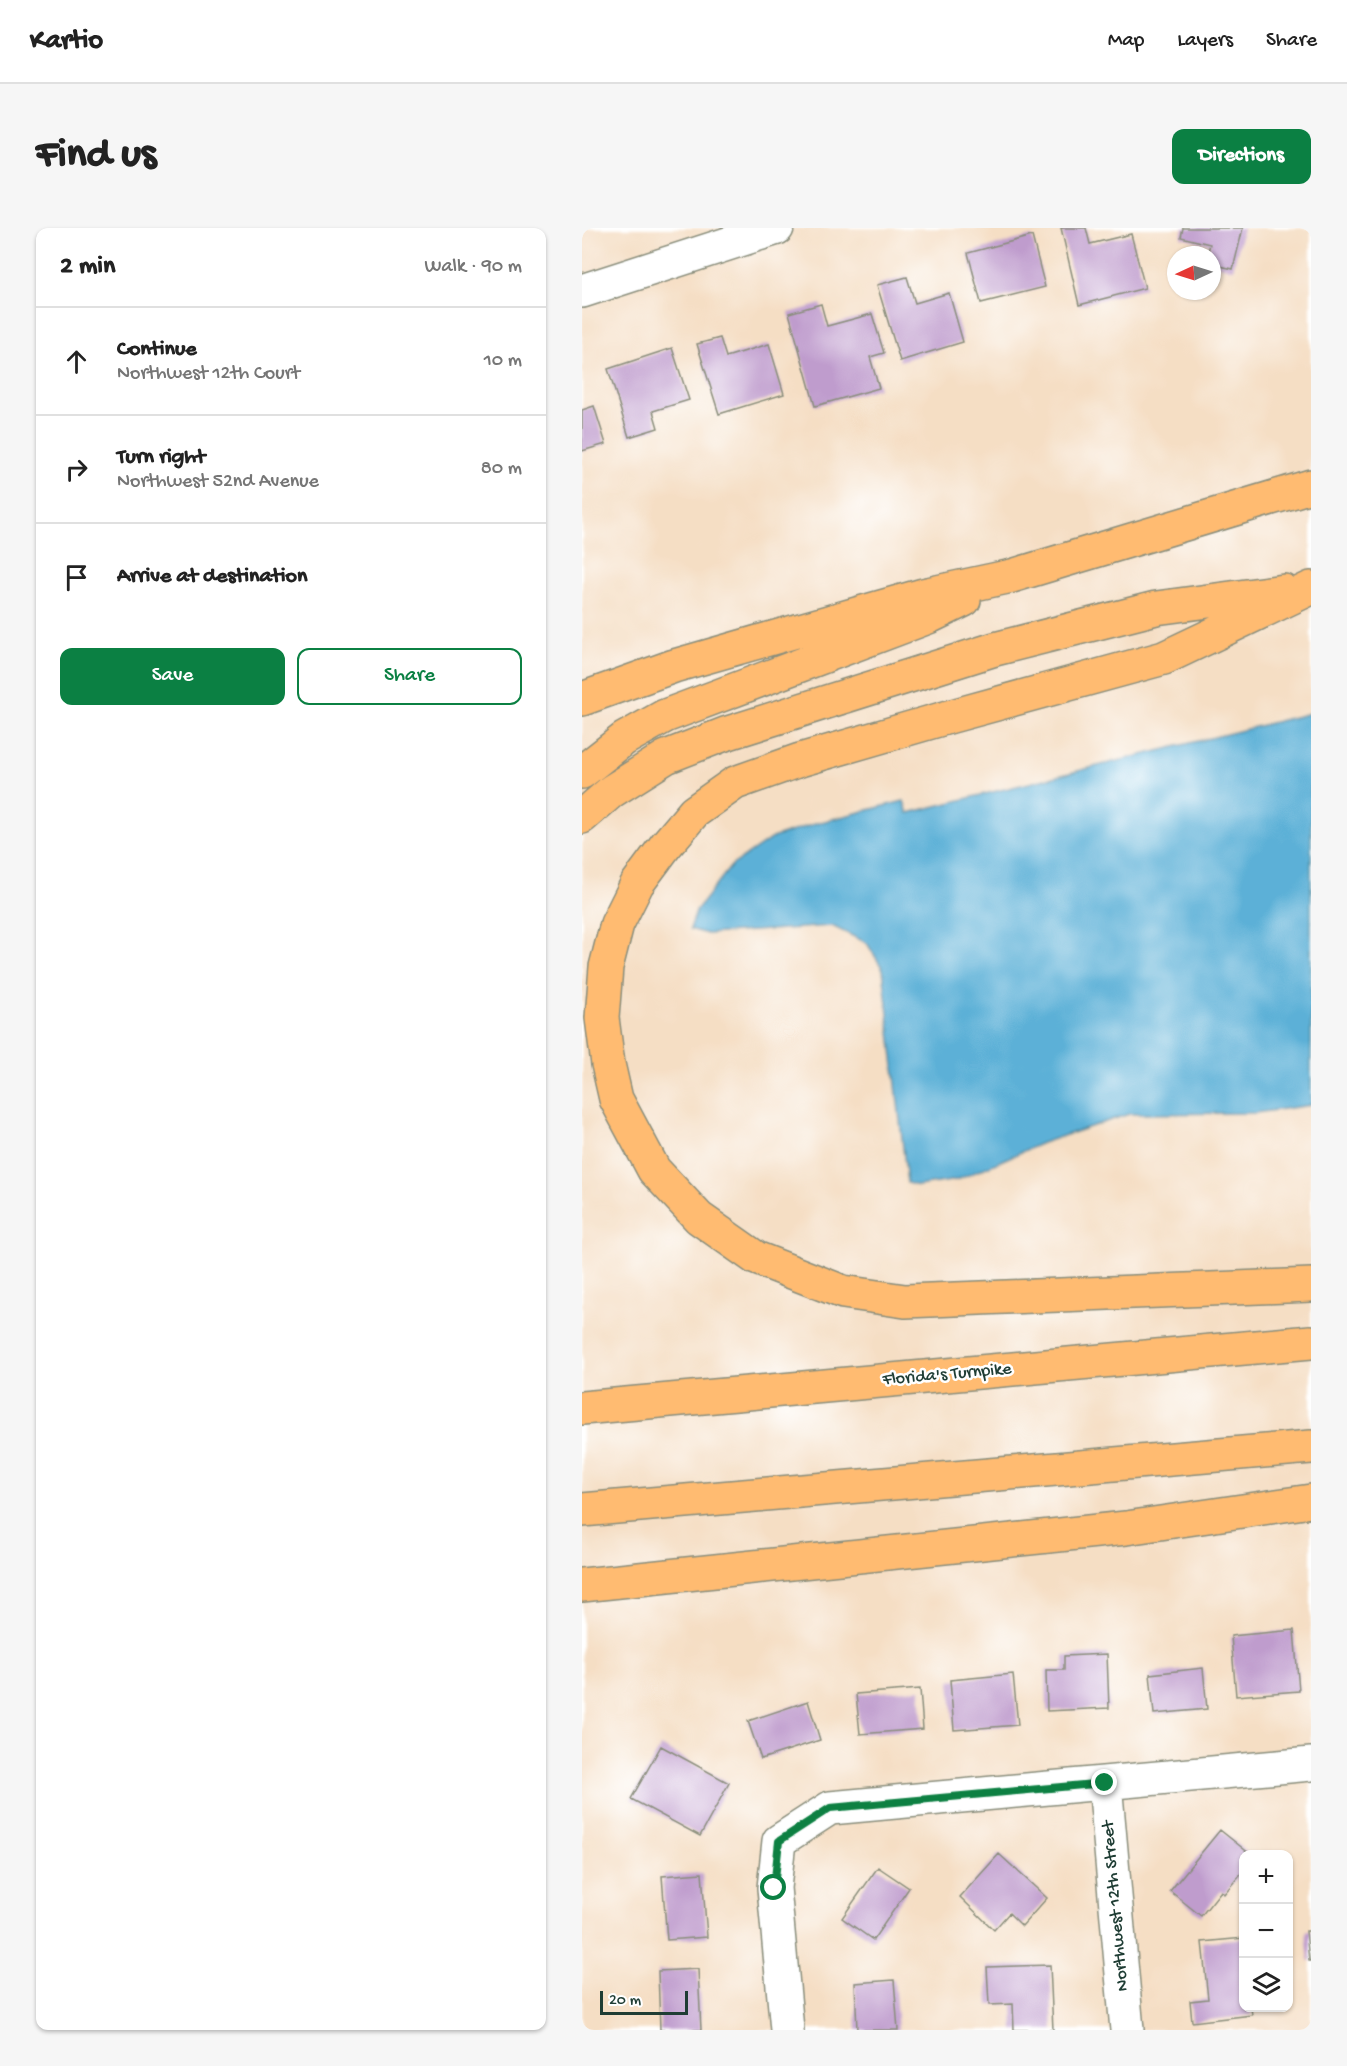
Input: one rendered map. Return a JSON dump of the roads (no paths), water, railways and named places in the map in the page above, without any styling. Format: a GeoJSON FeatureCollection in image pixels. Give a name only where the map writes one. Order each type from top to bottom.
{"type":"FeatureCollection","features":[{"type":"Feature","properties":{"kind":"highway"},"geometry":{"type":"LineString","coordinates":[[582,699],[674,666],[912,598],[1012,576],[1311,486]]}},
{"type":"Feature","properties":{"kind":"highway"},"geometry":{"type":"LineString","coordinates":[[582,772],[624,739],[665,716],[931,616],[1012,576]]}},
{"type":"Feature","properties":{"kind":"highway"},"geometry":{"type":"LineString","coordinates":[[582,817],[612,791],[666,757],[725,734],[995,650],[1156,608],[1311,588]]}},
{"type":"Feature","properties":{"kind":"highway"},"geometry":{"type":"LineString","coordinates":[[1311,588],[1164,658],[800,760],[735,783],[694,812],[637,884],[617,924],[606,967],[602,1017],[608,1064],[616,1099],[654,1170],[699,1218],[756,1258],[843,1292],[904,1301],[1311,1285]]}},
{"type":"Feature","properties":{"kind":"highway","name":"Florida's Turnpike"},"geometry":{"type":"LineString","coordinates":[[582,1408],[1311,1342]]}},
{"type":"Feature","properties":{"kind":"highway"},"geometry":{"type":"LineString","coordinates":[[582,1510],[1311,1447]]}},
{"type":"Feature","properties":{"kind":"highway"},"geometry":{"type":"LineString","coordinates":[[582,1585],[1125,1528],[1311,1501]]}},
{"type":"Feature","properties":{"kind":"street"},"geometry":{"type":"LineString","coordinates":[[582,291],[777,228]]}},
{"type":"Feature","properties":{"kind":"street"},"geometry":{"type":"LineString","coordinates":[[788,2030],[774,1888],[779,1841],[830,1808],[1311,1764]]}},
{"type":"Feature","properties":{"kind":"street","name":"Northwest 12th Street"},"geometry":{"type":"LineString","coordinates":[[1105,1783],[1127,2030]]}},
{"type":"Feature","properties":{"kind":"water"},"geometry":{"type":"Polygon","coordinates":[[[1311,713],[1311,1105],[1255,1113],[1129,1114],[1042,1143],[957,1180],[918,1186],[907,1183],[883,969],[867,943],[832,926],[707,934],[690,929],[697,909],[731,866],[772,838],[817,823],[904,801],[908,813],[1311,713]]]}}]}
